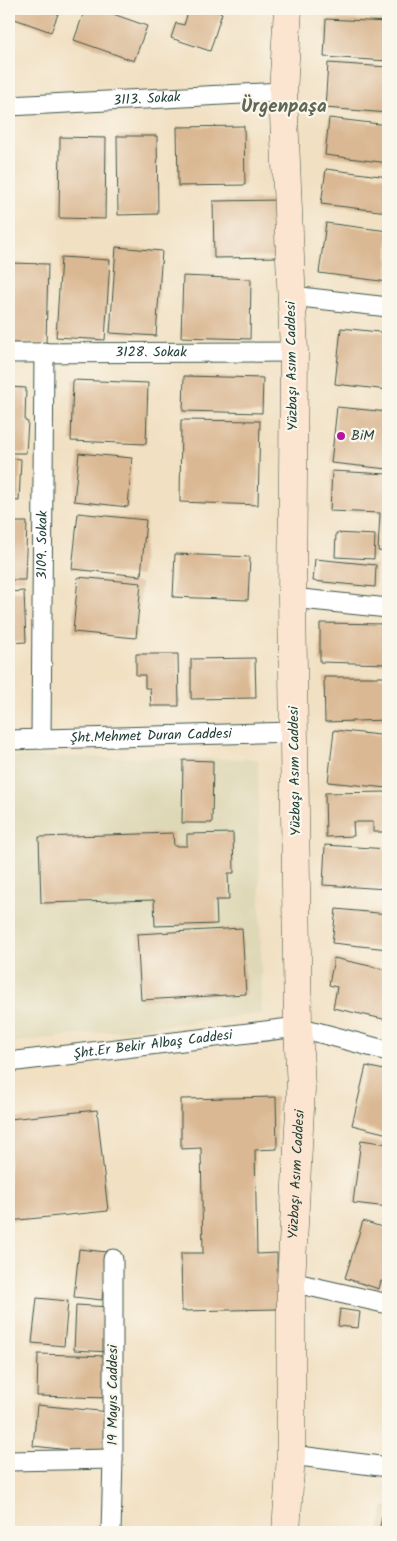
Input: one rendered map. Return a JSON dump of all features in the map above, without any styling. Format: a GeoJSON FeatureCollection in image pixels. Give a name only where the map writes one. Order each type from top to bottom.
{"type":"FeatureCollection","features":[{"type":"Feature","properties":{"kind":"main road","name":"Yüzbaşı Asım Caddesi"},"geometry":{"type":"LineString","coordinates":[[286,1532],[291,1455],[291,1282],[301,1089],[298,1027],[292,598],[294,352],[284,92],[288,9]]}},
{"type":"Feature","properties":{"kind":"street","name":"3113. Sokak"},"geometry":{"type":"LineString","coordinates":[[9,106],[284,92]]}},
{"type":"Feature","properties":{"kind":"street"},"geometry":{"type":"LineString","coordinates":[[292,296],[388,307]]}},
{"type":"Feature","properties":{"kind":"street","name":"3109. Sokak"},"geometry":{"type":"LineString","coordinates":[[40,739],[44,352]]}},
{"type":"Feature","properties":{"kind":"street","name":"3128. Sokak"},"geometry":{"type":"LineString","coordinates":[[9,353],[294,352]]}},
{"type":"Feature","properties":{"kind":"street"},"geometry":{"type":"LineString","coordinates":[[292,598],[388,608]]}},
{"type":"Feature","properties":{"kind":"street","name":"Şht.Mehmet Duran Caddesi"},"geometry":{"type":"LineString","coordinates":[[9,740],[294,732]]}},
{"type":"Feature","properties":{"kind":"street"},"geometry":{"type":"LineString","coordinates":[[298,1027],[388,1052]]}},
{"type":"Feature","properties":{"kind":"street","name":"Şht.Er Bekir Albaş Caddesi"},"geometry":{"type":"LineString","coordinates":[[9,1062],[298,1027]]}},
{"type":"Feature","properties":{"kind":"street","name":"19 Mayıs Caddesi"},"geometry":{"type":"LineString","coordinates":[[111,1532],[113,1259]]}},
{"type":"Feature","properties":{"kind":"street"},"geometry":{"type":"LineString","coordinates":[[291,1282],[388,1304]]}},
{"type":"Feature","properties":{"kind":"street"},"geometry":{"type":"LineString","coordinates":[[291,1455],[388,1467]]}},
{"type":"Feature","properties":{"kind":"street"},"geometry":{"type":"LineString","coordinates":[[9,1461],[113,1460]]}},
{"type":"Feature","properties":{"kind":"shaded area"},"geometry":{"type":"Polygon","coordinates":[[[9,756],[258,759],[262,1014],[9,1043],[9,756]]]}},
{"type":"Feature","properties":{"kind":"building"},"geometry":{"type":"Polygon","coordinates":[[[9,9],[60,9],[51,32],[9,17],[9,9]]]}},
{"type":"Feature","properties":{"kind":"building"},"geometry":{"type":"Polygon","coordinates":[[[85,9],[99,9],[147,26],[134,61],[74,40],[85,9]]]}},
{"type":"Feature","properties":{"kind":"building"},"geometry":{"type":"Polygon","coordinates":[[[189,9],[209,9],[222,13],[210,51],[171,38],[176,23],[184,25],[189,9]]]}},
{"type":"Feature","properties":{"kind":"building"},"geometry":{"type":"Polygon","coordinates":[[[360,9],[388,9],[388,17],[360,9]]]}},
{"type":"Feature","properties":{"kind":"building"},"geometry":{"type":"Polygon","coordinates":[[[326,19],[388,22],[388,61],[324,57],[326,19]]]}},
{"type":"Feature","properties":{"kind":"building"},"geometry":{"type":"Polygon","coordinates":[[[328,63],[388,67],[388,113],[325,108],[328,63]]]}},
{"type":"Feature","properties":{"kind":"building"},"geometry":{"type":"Polygon","coordinates":[[[329,118],[388,125],[388,163],[325,155],[329,118]]]}},
{"type":"Feature","properties":{"kind":"building"},"geometry":{"type":"Polygon","coordinates":[[[244,126],[245,185],[178,186],[177,127],[244,126]]]}},
{"type":"Feature","properties":{"kind":"building"},"geometry":{"type":"Polygon","coordinates":[[[117,136],[157,136],[158,214],[118,215],[117,136]]]}},
{"type":"Feature","properties":{"kind":"building"},"geometry":{"type":"Polygon","coordinates":[[[60,137],[106,138],[105,219],[59,218],[60,137]]]}},
{"type":"Feature","properties":{"kind":"building"},"geometry":{"type":"Polygon","coordinates":[[[326,169],[388,177],[388,212],[321,204],[326,169]]]}},
{"type":"Feature","properties":{"kind":"building"},"geometry":{"type":"Polygon","coordinates":[[[282,200],[283,257],[214,258],[213,201],[282,200]]]}},
{"type":"Feature","properties":{"kind":"building"},"geometry":{"type":"Polygon","coordinates":[[[326,223],[388,231],[388,282],[319,273],[326,223]]]}},
{"type":"Feature","properties":{"kind":"building"},"geometry":{"type":"Polygon","coordinates":[[[116,247],[162,251],[156,336],[110,333],[116,247]]]}},
{"type":"Feature","properties":{"kind":"building"},"geometry":{"type":"Polygon","coordinates":[[[61,257],[110,260],[105,340],[56,337],[61,257]]]}},
{"type":"Feature","properties":{"kind":"building"},"geometry":{"type":"Polygon","coordinates":[[[9,263],[48,264],[46,344],[9,343],[9,263]]]}},
{"type":"Feature","properties":{"kind":"building"},"geometry":{"type":"Polygon","coordinates":[[[183,276],[251,279],[250,339],[181,337],[183,276]]]}},
{"type":"Feature","properties":{"kind":"building"},"geometry":{"type":"Polygon","coordinates":[[[341,328],[388,333],[388,390],[335,384],[341,328]]]}},
{"type":"Feature","properties":{"kind":"building"},"geometry":{"type":"Polygon","coordinates":[[[184,376],[263,378],[262,413],[183,411],[184,376]]]}},
{"type":"Feature","properties":{"kind":"building"},"geometry":{"type":"Polygon","coordinates":[[[73,380],[148,383],[146,444],[71,441],[73,380]]]}},
{"type":"Feature","properties":{"kind":"building"},"geometry":{"type":"Polygon","coordinates":[[[9,387],[26,388],[25,421],[28,422],[26,453],[9,453],[9,387]]]}},
{"type":"Feature","properties":{"kind":"building"},"geometry":{"type":"Polygon","coordinates":[[[337,407],[388,412],[388,469],[331,463],[337,407]]]}},
{"type":"Feature","properties":{"kind":"building"},"geometry":{"type":"Polygon","coordinates":[[[181,420],[260,421],[258,505],[180,502],[181,420]]]}},
{"type":"Feature","properties":{"kind":"building"},"geometry":{"type":"Polygon","coordinates":[[[79,453],[132,458],[128,507],[74,501],[79,453]]]}},
{"type":"Feature","properties":{"kind":"building"},"geometry":{"type":"Polygon","coordinates":[[[9,458],[21,459],[19,501],[9,500],[9,458]]]}},
{"type":"Feature","properties":{"kind":"building"},"geometry":{"type":"Polygon","coordinates":[[[332,471],[388,474],[388,552],[378,551],[380,513],[330,511],[332,471]]]}},
{"type":"Feature","properties":{"kind":"building"},"geometry":{"type":"Polygon","coordinates":[[[78,513],[146,520],[141,576],[72,569],[78,513]]]}},
{"type":"Feature","properties":{"kind":"building"},"geometry":{"type":"Polygon","coordinates":[[[9,522],[27,522],[25,580],[9,580],[9,522]]]}},
{"type":"Feature","properties":{"kind":"building"},"geometry":{"type":"Polygon","coordinates":[[[336,533],[375,535],[374,559],[335,557],[336,533]]]}},
{"type":"Feature","properties":{"kind":"building"},"geometry":{"type":"Polygon","coordinates":[[[175,554],[250,557],[248,600],[173,597],[175,554]]]}},
{"type":"Feature","properties":{"kind":"building"},"geometry":{"type":"Polygon","coordinates":[[[315,559],[376,565],[375,587],[313,581],[315,559]]]}},
{"type":"Feature","properties":{"kind":"building"},"geometry":{"type":"Polygon","coordinates":[[[78,577],[141,583],[136,638],[73,632],[78,577]]]}},
{"type":"Feature","properties":{"kind":"building"},"geometry":{"type":"Polygon","coordinates":[[[24,591],[26,642],[9,643],[9,592],[24,591]]]}},
{"type":"Feature","properties":{"kind":"building"},"geometry":{"type":"Polygon","coordinates":[[[320,623],[388,624],[388,664],[320,662],[320,623]]]}},
{"type":"Feature","properties":{"kind":"building"},"geometry":{"type":"Polygon","coordinates":[[[136,654],[178,654],[179,706],[151,706],[150,688],[145,688],[145,675],[136,675],[136,654]]]}},
{"type":"Feature","properties":{"kind":"building"},"geometry":{"type":"Polygon","coordinates":[[[255,658],[256,698],[191,699],[191,659],[255,658]]]}},
{"type":"Feature","properties":{"kind":"building"},"geometry":{"type":"Polygon","coordinates":[[[324,677],[388,677],[388,720],[325,722],[324,677]]]}},
{"type":"Feature","properties":{"kind":"building"},"geometry":{"type":"Polygon","coordinates":[[[334,730],[388,736],[388,788],[328,782],[334,730]]]}},
{"type":"Feature","properties":{"kind":"building"},"geometry":{"type":"Polygon","coordinates":[[[183,760],[213,761],[212,823],[182,823],[183,760]]]}},
{"type":"Feature","properties":{"kind":"building"},"geometry":{"type":"Polygon","coordinates":[[[388,792],[388,832],[373,832],[373,822],[353,822],[354,836],[326,837],[325,793],[388,792]]]}},
{"type":"Feature","properties":{"kind":"building"},"geometry":{"type":"Polygon","coordinates":[[[173,833],[174,846],[187,846],[187,834],[233,833],[234,873],[228,873],[229,900],[216,900],[217,924],[155,926],[154,900],[41,903],[39,837],[173,833]]]}},
{"type":"Feature","properties":{"kind":"building"},"geometry":{"type":"Polygon","coordinates":[[[325,845],[388,849],[387,889],[323,885],[325,845]]]}},
{"type":"Feature","properties":{"kind":"building"},"geometry":{"type":"Polygon","coordinates":[[[336,909],[388,914],[388,949],[332,943],[336,909]]]}},
{"type":"Feature","properties":{"kind":"building"},"geometry":{"type":"Polygon","coordinates":[[[242,928],[246,994],[141,1000],[137,934],[242,928]]]}},
{"type":"Feature","properties":{"kind":"building"},"geometry":{"type":"Polygon","coordinates":[[[334,958],[388,970],[388,1020],[333,1008],[337,987],[329,985],[334,958]]]}},
{"type":"Feature","properties":{"kind":"building"},"geometry":{"type":"Polygon","coordinates":[[[366,1066],[388,1071],[388,1134],[352,1125],[366,1066]]]}},
{"type":"Feature","properties":{"kind":"building"},"geometry":{"type":"Polygon","coordinates":[[[276,1097],[277,1149],[255,1150],[257,1254],[277,1253],[278,1309],[182,1311],[181,1253],[203,1253],[201,1148],[181,1149],[181,1099],[276,1097]]]}},
{"type":"Feature","properties":{"kind":"building"},"geometry":{"type":"Polygon","coordinates":[[[97,1110],[108,1211],[9,1221],[9,1119],[97,1110]]]}},
{"type":"Feature","properties":{"kind":"building"},"geometry":{"type":"Polygon","coordinates":[[[361,1140],[388,1144],[388,1207],[353,1203],[361,1140]]]}},
{"type":"Feature","properties":{"kind":"building"},"geometry":{"type":"Polygon","coordinates":[[[363,1221],[388,1229],[388,1283],[381,1281],[379,1289],[345,1278],[363,1221]]]}},
{"type":"Feature","properties":{"kind":"building"},"geometry":{"type":"Polygon","coordinates":[[[79,1249],[107,1252],[102,1300],[74,1297],[79,1249]]]}},
{"type":"Feature","properties":{"kind":"building"},"geometry":{"type":"Polygon","coordinates":[[[37,1298],[68,1301],[64,1346],[32,1343],[37,1298]]]}},
{"type":"Feature","properties":{"kind":"building"},"geometry":{"type":"Polygon","coordinates":[[[76,1305],[110,1307],[109,1352],[74,1350],[76,1305]]]}},
{"type":"Feature","properties":{"kind":"building"},"geometry":{"type":"Polygon","coordinates":[[[340,1309],[360,1312],[358,1328],[338,1326],[340,1309]]]}},
{"type":"Feature","properties":{"kind":"building"},"geometry":{"type":"Polygon","coordinates":[[[38,1354],[110,1356],[109,1398],[37,1396],[38,1354]]]}},
{"type":"Feature","properties":{"kind":"building"},"geometry":{"type":"Polygon","coordinates":[[[37,1405],[110,1412],[106,1454],[33,1446],[37,1405]]]}},
{"type":"Feature","properties":{"kind":"building"},"geometry":{"type":"Polygon","coordinates":[[[384,1506],[388,1507],[388,1532],[379,1532],[384,1506]]]}},
{"type":"Feature","properties":{"kind":"place","name":"BiM"},"geometry":{"type":"Point","coordinates":[341,436]}},
{"type":"Feature","properties":{"kind":"district","name":"Ürgenpaşa"},"geometry":{"type":"Point","coordinates":[284,107]}}]}
